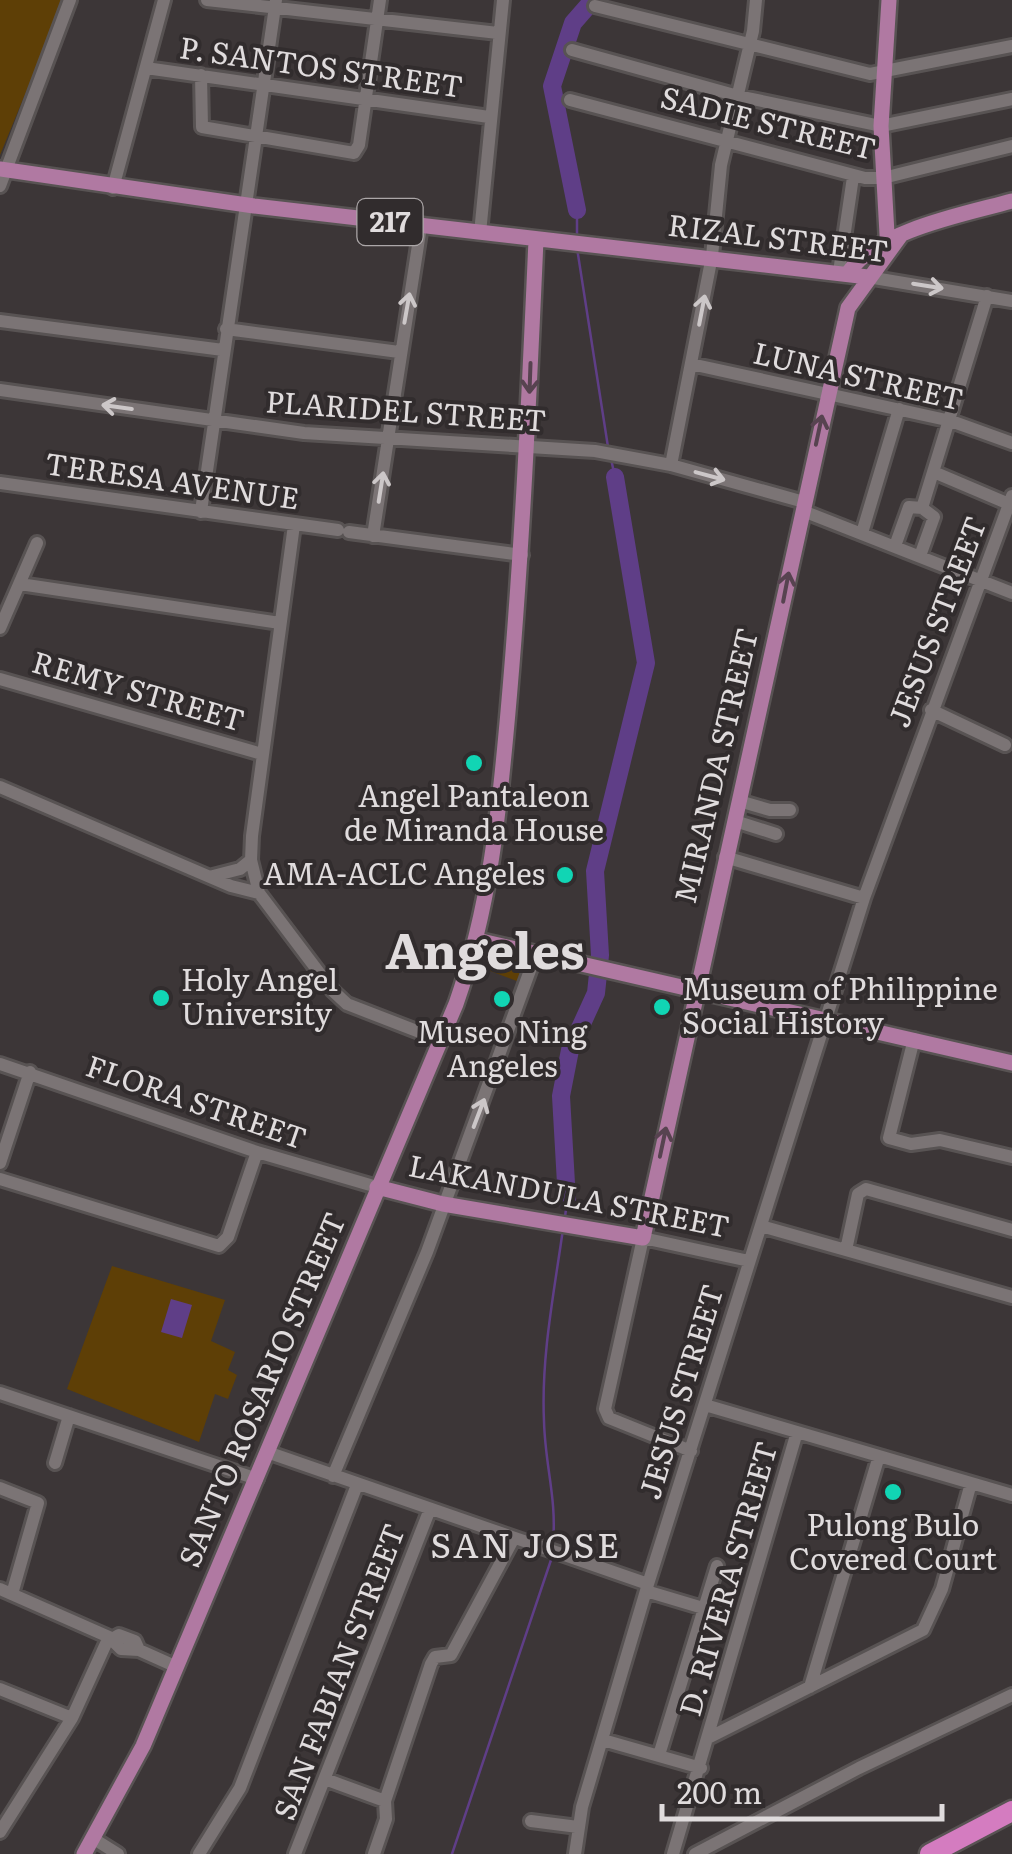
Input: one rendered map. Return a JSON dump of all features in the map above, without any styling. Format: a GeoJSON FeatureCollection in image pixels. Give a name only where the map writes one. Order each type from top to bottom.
{"type":"FeatureCollection","features":[{"type":"Feature","properties":{"kind":"highway"},"geometry":{"type":"LineString","coordinates":[[930,1854],[1012,1811]]}},
{"type":"Feature","properties":{"kind":"main road"},"geometry":{"type":"LineString","coordinates":[[889,0],[882,126],[891,243]]}},
{"type":"Feature","properties":{"kind":"main road","name":"217"},"geometry":{"type":"LineString","coordinates":[[1,175],[536,240]]}},
{"type":"Feature","properties":{"kind":"main road"},"geometry":{"type":"LineString","coordinates":[[844,272],[891,243],[1012,200]]}},
{"type":"Feature","properties":{"kind":"main road"},"geometry":{"type":"LineString","coordinates":[[522,555],[536,240]]}},
{"type":"Feature","properties":{"kind":"main road","name":"RIZAL STREET"},"geometry":{"type":"LineString","coordinates":[[536,240],[712,256],[868,277]]}},
{"type":"Feature","properties":{"kind":"main road","name":"MIRANDA STREET"},"geometry":{"type":"LineString","coordinates":[[848,308],[891,243]]}},
{"type":"Feature","properties":{"kind":"main road","name":"MIRANDA STREET"},"geometry":{"type":"LineString","coordinates":[[642,1238],[848,308],[844,272]]}},
{"type":"Feature","properties":{"kind":"main road","name":"SANTO ROSARIO STREET"},"geometry":{"type":"LineString","coordinates":[[84,1854],[118,1797],[257,1479],[440,1040],[477,940],[496,845],[522,555]]}},
{"type":"Feature","properties":{"kind":"main road"},"geometry":{"type":"LineString","coordinates":[[477,940],[1012,1062]]}},
{"type":"Feature","properties":{"kind":"main road","name":"LAKANDULA STREET"},"geometry":{"type":"LineString","coordinates":[[377,1187],[443,1204],[642,1238]]}},
{"type":"Feature","properties":{"kind":"street"},"geometry":{"type":"LineString","coordinates":[[1,175],[70,0]]}},
{"type":"Feature","properties":{"kind":"street"},"geometry":{"type":"LineString","coordinates":[[113,188],[164,0]]}},
{"type":"Feature","properties":{"kind":"street"},"geometry":{"type":"LineString","coordinates":[[207,0],[498,33]]}},
{"type":"Feature","properties":{"kind":"street"},"geometry":{"type":"LineString","coordinates":[[201,75],[202,127],[348,154],[359,145],[380,0]]}},
{"type":"Feature","properties":{"kind":"street"},"geometry":{"type":"LineString","coordinates":[[480,234],[488,118],[503,0]]}},
{"type":"Feature","properties":{"kind":"street"},"geometry":{"type":"LineString","coordinates":[[672,465],[712,256],[726,141],[756,0]]}},
{"type":"Feature","properties":{"kind":"street"},"geometry":{"type":"LineString","coordinates":[[201,512],[275,5]]}},
{"type":"Feature","properties":{"kind":"street"},"geometry":{"type":"LineString","coordinates":[[595,6],[857,72],[885,73],[1012,46]]}},
{"type":"Feature","properties":{"kind":"street"},"geometry":{"type":"LineString","coordinates":[[572,50],[738,96],[882,126],[1012,99]]}},
{"type":"Feature","properties":{"kind":"street","name":"P. SANTOS STREET"},"geometry":{"type":"LineString","coordinates":[[146,68],[488,118]]}},
{"type":"Feature","properties":{"kind":"street","name":"SADIE STREET"},"geometry":{"type":"LineString","coordinates":[[570,100],[852,177],[883,178],[1012,146]]}},
{"type":"Feature","properties":{"kind":"street"},"geometry":{"type":"LineString","coordinates":[[844,272],[852,177]]}},
{"type":"Feature","properties":{"kind":"street"},"geometry":{"type":"LineString","coordinates":[[373,536],[421,226]]}},
{"type":"Feature","properties":{"kind":"street","name":"RIZAL STREET"},"geometry":{"type":"LineString","coordinates":[[868,277],[1012,301]]}},
{"type":"Feature","properties":{"kind":"street"},"geometry":{"type":"LineString","coordinates":[[922,508],[988,296]]}},
{"type":"Feature","properties":{"kind":"street"},"geometry":{"type":"LineString","coordinates":[[0,321],[224,350]]}},
{"type":"Feature","properties":{"kind":"street"},"geometry":{"type":"LineString","coordinates":[[226,329],[399,352]]}},
{"type":"Feature","properties":{"kind":"street","name":"LUNA STREET"},"geometry":{"type":"LineString","coordinates":[[691,364],[951,421],[1012,443]]}},
{"type":"Feature","properties":{"kind":"street","name":"PLARIDEL STREET"},"geometry":{"type":"LineString","coordinates":[[0,390],[214,421],[389,439],[594,451],[672,465],[804,507],[1012,593]]}},
{"type":"Feature","properties":{"kind":"street"},"geometry":{"type":"LineString","coordinates":[[862,534],[899,410]]}},
{"type":"Feature","properties":{"kind":"street"},"geometry":{"type":"LineString","coordinates":[[936,473],[1011,500]]}},
{"type":"Feature","properties":{"kind":"street","name":"TERESA AVENUE"},"geometry":{"type":"LineString","coordinates":[[0,484],[522,555]]}},
{"type":"Feature","properties":{"kind":"street","name":"JESUS STREET"},"geometry":{"type":"LineString","coordinates":[[575,1854],[578,1827],[647,1588],[864,898],[948,661],[1011,500]]}},
{"type":"Feature","properties":{"kind":"street"},"geometry":{"type":"LineString","coordinates":[[895,546],[908,507],[922,508],[934,518],[920,556]]}},
{"type":"Feature","properties":{"kind":"street"},"geometry":{"type":"LineString","coordinates":[[294,525],[251,860],[259,893],[347,1004],[440,1040]]}},
{"type":"Feature","properties":{"kind":"street"},"geometry":{"type":"LineString","coordinates":[[0,628],[37,543]]}},
{"type":"Feature","properties":{"kind":"street"},"geometry":{"type":"LineString","coordinates":[[20,584],[280,623]]}},
{"type":"Feature","properties":{"kind":"street","name":"REMY STREET"},"geometry":{"type":"LineString","coordinates":[[0,679],[262,754]]}},
{"type":"Feature","properties":{"kind":"street"},"geometry":{"type":"LineString","coordinates":[[930,710],[1004,745]]}},
{"type":"Feature","properties":{"kind":"street"},"geometry":{"type":"LineString","coordinates":[[0,787],[259,893]]}},
{"type":"Feature","properties":{"kind":"street"},"geometry":{"type":"LineString","coordinates":[[738,801],[770,810],[790,810]]}},
{"type":"Feature","properties":{"kind":"street"},"geometry":{"type":"LineString","coordinates":[[734,821],[776,834]]}},
{"type":"Feature","properties":{"kind":"street"},"geometry":{"type":"LineString","coordinates":[[725,856],[864,898]]}},
{"type":"Feature","properties":{"kind":"street"},"geometry":{"type":"LineString","coordinates":[[212,876],[240,869],[251,860]]}},
{"type":"Feature","properties":{"kind":"street"},"geometry":{"type":"LineString","coordinates":[[333,1476],[443,1204],[536,954]]}},
{"type":"Feature","properties":{"kind":"street"},"geometry":{"type":"LineString","coordinates":[[914,1039],[889,1138],[911,1144],[940,1140],[1012,1157]]}},
{"type":"Feature","properties":{"kind":"street","name":"FLORA STREET"},"geometry":{"type":"LineString","coordinates":[[0,1064],[256,1152],[377,1187]]}},
{"type":"Feature","properties":{"kind":"street"},"geometry":{"type":"LineString","coordinates":[[0,1163],[30,1072]]}},
{"type":"Feature","properties":{"kind":"street"},"geometry":{"type":"LineString","coordinates":[[0,1179],[219,1246],[228,1237],[256,1152]]}},
{"type":"Feature","properties":{"kind":"street"},"geometry":{"type":"LineString","coordinates":[[846,1250],[858,1194],[866,1189],[1012,1230]]}},
{"type":"Feature","properties":{"kind":"street"},"geometry":{"type":"LineString","coordinates":[[761,1226],[1012,1297]]}},
{"type":"Feature","properties":{"kind":"street"},"geometry":{"type":"LineString","coordinates":[[642,1238],[606,1415],[691,1451]]}},
{"type":"Feature","properties":{"kind":"street","name":"LAKANDULA STREET"},"geometry":{"type":"LineString","coordinates":[[642,1238],[749,1261]]}},
{"type":"Feature","properties":{"kind":"street"},"geometry":{"type":"LineString","coordinates":[[0,1393],[257,1479]]}},
{"type":"Feature","properties":{"kind":"street"},"geometry":{"type":"LineString","coordinates":[[706,1404],[1012,1495]]}},
{"type":"Feature","properties":{"kind":"street"},"geometry":{"type":"LineString","coordinates":[[55,1463],[69,1416]]}},
{"type":"Feature","properties":{"kind":"street","name":"D. RIVERA STREET"},"geometry":{"type":"LineString","coordinates":[[673,1854],[797,1432]]}},
{"type":"Feature","properties":{"kind":"street"},"geometry":{"type":"LineString","coordinates":[[268,1452],[703,1608]]}},
{"type":"Feature","properties":{"kind":"street"},"geometry":{"type":"LineString","coordinates":[[810,1687],[879,1456]]}},
{"type":"Feature","properties":{"kind":"street"},"geometry":{"type":"LineString","coordinates":[[710,1737],[923,1630],[942,1588],[971,1483]]}},
{"type":"Feature","properties":{"kind":"street"},"geometry":{"type":"LineString","coordinates":[[199,1854],[240,1788],[357,1485]]}},
{"type":"Feature","properties":{"kind":"street"},"geometry":{"type":"LineString","coordinates":[[0,1488],[34,1499],[38,1510],[6,1592],[111,1638],[121,1649],[140,1650],[176,1667]]}},
{"type":"Feature","properties":{"kind":"street","name":"SAN FABIAN STREET"},"geometry":{"type":"LineString","coordinates":[[296,1854],[430,1509]]}},
{"type":"Feature","properties":{"kind":"street"},"geometry":{"type":"LineString","coordinates":[[374,1854],[386,1820],[384,1800],[434,1657],[451,1654],[514,1538]]}},
{"type":"Feature","properties":{"kind":"street"},"geometry":{"type":"LineString","coordinates":[[658,1755],[717,1566]]}},
{"type":"Feature","properties":{"kind":"street"},"geometry":{"type":"LineString","coordinates":[[0,1832],[72,1718],[111,1638]]}},
{"type":"Feature","properties":{"kind":"street"},"geometry":{"type":"LineString","coordinates":[[0,1690],[72,1718]]}},
{"type":"Feature","properties":{"kind":"street"},"geometry":{"type":"LineString","coordinates":[[695,1854],[1012,1694]]}},
{"type":"Feature","properties":{"kind":"street"},"geometry":{"type":"LineString","coordinates":[[603,1740],[701,1768]]}},
{"type":"Feature","properties":{"kind":"street"},"geometry":{"type":"LineString","coordinates":[[325,1779],[384,1800]]}},
{"type":"Feature","properties":{"kind":"street"},"geometry":{"type":"LineString","coordinates":[[532,1821],[578,1827]]}},
{"type":"Feature","properties":{"kind":"street"},"geometry":{"type":"LineString","coordinates":[[94,1839],[118,1854]]}},
{"type":"Feature","properties":{"kind":"shaded area"},"geometry":{"type":"Polygon","coordinates":[[[0,0],[64,0],[0,155],[0,0]]]}},
{"type":"Feature","properties":{"kind":"shaded area"},"geometry":{"type":"Polygon","coordinates":[[[492,955],[529,963],[522,983],[485,969],[492,955]]]}},
{"type":"Feature","properties":{"kind":"shaded area"},"geometry":{"type":"Polygon","coordinates":[[[112,1266],[225,1300],[211,1341],[235,1352],[228,1370],[237,1375],[228,1399],[215,1394],[199,1442],[67,1389],[112,1266]]]}},
{"type":"Feature","properties":{"kind":"shaded area"},"geometry":{"type":"Polygon","coordinates":[[[171,1299],[192,1305],[182,1338],[161,1332],[171,1299]]]}},
{"type":"Feature","properties":{"kind":"waterway"},"geometry":{"type":"LineString","coordinates":[[577,210],[552,86],[573,23],[593,0]]}},
{"type":"Feature","properties":{"kind":"waterway"},"geometry":{"type":"LineString","coordinates":[[577,210],[577,235]]}},
{"type":"Feature","properties":{"kind":"waterway"},"geometry":{"type":"LineString","coordinates":[[577,248],[608,447]]}},
{"type":"Feature","properties":{"kind":"waterway"},"geometry":{"type":"LineString","coordinates":[[611,459],[615,477]]}},
{"type":"Feature","properties":{"kind":"waterway"},"geometry":{"type":"LineString","coordinates":[[567,1201],[561,1096],[570,1050],[596,993],[600,955],[595,871],[646,663],[615,477]]}},
{"type":"Feature","properties":{"kind":"waterway"},"geometry":{"type":"LineString","coordinates":[[565,1217],[567,1201]]}},
{"type":"Feature","properties":{"kind":"waterway"},"geometry":{"type":"LineString","coordinates":[[553,1544],[544,1373],[563,1229]]}},
{"type":"Feature","properties":{"kind":"waterway"},"geometry":{"type":"LineString","coordinates":[[452,1854],[552,1557]]}},
{"type":"Feature","properties":{"kind":"place","name":"Angel Pantaleon de Miranda House"},"geometry":{"type":"Point","coordinates":[474,763]}},
{"type":"Feature","properties":{"kind":"place","name":"AMA-ACLC Angeles"},"geometry":{"type":"Point","coordinates":[565,875]}},
{"type":"Feature","properties":{"kind":"place","name":"Holy Angel University"},"geometry":{"type":"Point","coordinates":[161,998]}},
{"type":"Feature","properties":{"kind":"place","name":"Museo Ning Angeles"},"geometry":{"type":"Point","coordinates":[502,999]}},
{"type":"Feature","properties":{"kind":"place","name":"Museum of Philippine Social History"},"geometry":{"type":"Point","coordinates":[662,1007]}},
{"type":"Feature","properties":{"kind":"place","name":"Pulong Bulo Covered Court"},"geometry":{"type":"Point","coordinates":[893,1492]}},
{"type":"Feature","properties":{"kind":"district","name":"Angeles"},"geometry":{"type":"Point","coordinates":[485,951]}},
{"type":"Feature","properties":{"kind":"district","name":"SAN JOSE"},"geometry":{"type":"Point","coordinates":[526,1546]}}]}
